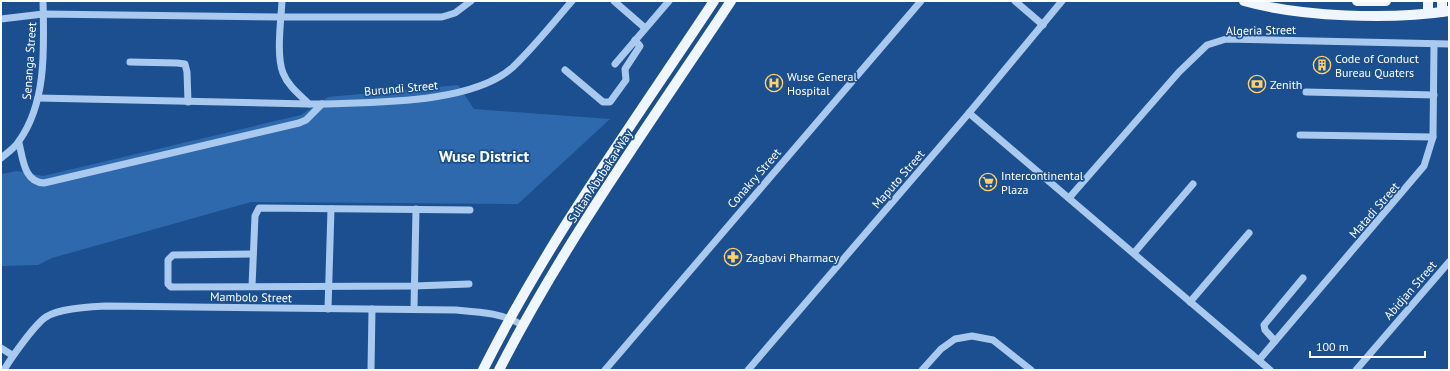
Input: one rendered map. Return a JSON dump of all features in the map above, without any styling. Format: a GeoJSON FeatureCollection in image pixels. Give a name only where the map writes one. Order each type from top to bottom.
{"type":"FeatureCollection","features":[{"type":"Feature","properties":{"kind":"main road","name":"Sultan Abubakar Way"},"geometry":{"type":"LineString","coordinates":[[483,370],[509,318],[576,209],[714,1]]}},
{"type":"Feature","properties":{"kind":"main road","name":"Sultan Abubakar Way"},"geometry":{"type":"LineString","coordinates":[[499,370],[522,325],[593,209],[731,1]]}},
{"type":"Feature","properties":{"kind":"main road"},"geometry":{"type":"LineString","coordinates":[[1244,1],[1324,14],[1370,15],[1446,11],[1442,1]]}},
{"type":"Feature","properties":{"kind":"main road"},"geometry":{"type":"LineString","coordinates":[[1358,1],[1386,1]]}},
{"type":"Feature","properties":{"kind":"main road"},"geometry":{"type":"LineString","coordinates":[[1428,1],[1428,13]]}},
{"type":"Feature","properties":{"kind":"street","name":"Senanga Street"},"geometry":{"type":"LineString","coordinates":[[1,158],[19,143],[31,121],[38,98],[42,68],[43,1]]}},
{"type":"Feature","properties":{"kind":"street"},"geometry":{"type":"LineString","coordinates":[[282,1],[280,57],[283,73],[290,86],[309,104]]}},
{"type":"Feature","properties":{"kind":"street"},"geometry":{"type":"LineString","coordinates":[[1,19],[43,14],[442,18],[455,13],[471,1]]}},
{"type":"Feature","properties":{"kind":"street","name":"Burundi Street"},"geometry":{"type":"LineString","coordinates":[[38,98],[322,104],[441,96],[471,90],[494,80],[512,67],[572,1]]}},
{"type":"Feature","properties":{"kind":"street"},"geometry":{"type":"LineString","coordinates":[[614,1],[645,28]]}},
{"type":"Feature","properties":{"kind":"street"},"geometry":{"type":"LineString","coordinates":[[615,64],[669,1]]}},
{"type":"Feature","properties":{"kind":"street","name":"Conakry Street"},"geometry":{"type":"LineString","coordinates":[[604,370],[921,1]]}},
{"type":"Feature","properties":{"kind":"street"},"geometry":{"type":"LineString","coordinates":[[1015,1],[1043,25]]}},
{"type":"Feature","properties":{"kind":"street","name":"Maputo Street"},"geometry":{"type":"LineString","coordinates":[[748,370],[969,113],[1062,1]]}},
{"type":"Feature","properties":{"kind":"street","name":"Algeria Street"},"geometry":{"type":"LineString","coordinates":[[1069,198],[1179,72],[1207,45],[1226,39],[1325,40],[1449,44]]}},
{"type":"Feature","properties":{"kind":"street"},"geometry":{"type":"LineString","coordinates":[[565,70],[603,102],[610,102],[626,80],[625,69],[640,46],[640,44],[635,40]]}},
{"type":"Feature","properties":{"kind":"street","name":"Matadi Street"},"geometry":{"type":"LineString","coordinates":[[1259,360],[1418,175],[1429,156],[1433,138],[1434,44]]}},
{"type":"Feature","properties":{"kind":"street"},"geometry":{"type":"LineString","coordinates":[[130,62],[185,64],[187,72],[188,102]]}},
{"type":"Feature","properties":{"kind":"street"},"geometry":{"type":"LineString","coordinates":[[1306,92],[1434,95]]}},
{"type":"Feature","properties":{"kind":"street"},"geometry":{"type":"LineString","coordinates":[[19,143],[29,176],[38,183],[44,183],[300,123],[306,120],[322,104]]}},
{"type":"Feature","properties":{"kind":"street"},"geometry":{"type":"LineString","coordinates":[[969,113],[1270,370]]}},
{"type":"Feature","properties":{"kind":"street"},"geometry":{"type":"LineString","coordinates":[[1300,135],[1433,138]]}},
{"type":"Feature","properties":{"kind":"street"},"geometry":{"type":"LineString","coordinates":[[1134,253],[1193,184]]}},
{"type":"Feature","properties":{"kind":"street"},"geometry":{"type":"LineString","coordinates":[[252,286],[255,216],[259,208],[470,210]]}},
{"type":"Feature","properties":{"kind":"street"},"geometry":{"type":"LineString","coordinates":[[328,309],[331,209]]}},
{"type":"Feature","properties":{"kind":"street"},"geometry":{"type":"LineString","coordinates":[[414,309],[416,209]]}},
{"type":"Feature","properties":{"kind":"street"},"geometry":{"type":"LineString","coordinates":[[1190,302],[1249,233]]}},
{"type":"Feature","properties":{"kind":"street"},"geometry":{"type":"LineString","coordinates":[[253,254],[173,255],[168,260],[168,281],[171,286],[414,286],[469,284]]}},
{"type":"Feature","properties":{"kind":"street","name":"Abidjan Street"},"geometry":{"type":"LineString","coordinates":[[1356,370],[1449,262]]}},
{"type":"Feature","properties":{"kind":"street"},"geometry":{"type":"LineString","coordinates":[[1275,341],[1265,330],[1264,325],[1303,278]]}},
{"type":"Feature","properties":{"kind":"street","name":"Mambolo Street"},"geometry":{"type":"LineString","coordinates":[[4,370],[12,355],[46,317],[80,308],[106,306],[372,310],[414,309],[482,312],[509,318],[522,325]]}},
{"type":"Feature","properties":{"kind":"street"},"geometry":{"type":"LineString","coordinates":[[370,370],[372,310]]}},
{"type":"Feature","properties":{"kind":"street"},"geometry":{"type":"LineString","coordinates":[[922,370],[941,349],[955,339],[972,336],[993,340],[1031,370]]}},
{"type":"Feature","properties":{"kind":"street"},"geometry":{"type":"LineString","coordinates":[[1,348],[12,355]]}},
{"type":"Feature","properties":{"kind":"shaded area"},"geometry":{"type":"Polygon","coordinates":[[[458,85],[474,109],[610,119],[518,204],[251,202],[52,258],[38,265],[1,266],[1,174],[17,171],[43,176],[301,115],[328,97],[458,85]]]}},
{"type":"Feature","properties":{"kind":"place","name":"Code of Conduct Bureau Quaters"},"geometry":{"type":"Point","coordinates":[1322,65]}},
{"type":"Feature","properties":{"kind":"place","name":"Wuse General Hospital"},"geometry":{"type":"Point","coordinates":[774,83]}},
{"type":"Feature","properties":{"kind":"place","name":"Zenith"},"geometry":{"type":"Point","coordinates":[1257,84]}},
{"type":"Feature","properties":{"kind":"place","name":"Intercontinental Plaza"},"geometry":{"type":"Point","coordinates":[988,182]}},
{"type":"Feature","properties":{"kind":"place","name":"Zagbavi Pharmacy"},"geometry":{"type":"Point","coordinates":[733,257]}},
{"type":"Feature","properties":{"kind":"district","name":"Wuse District"},"geometry":{"type":"Point","coordinates":[484,156]}}]}
